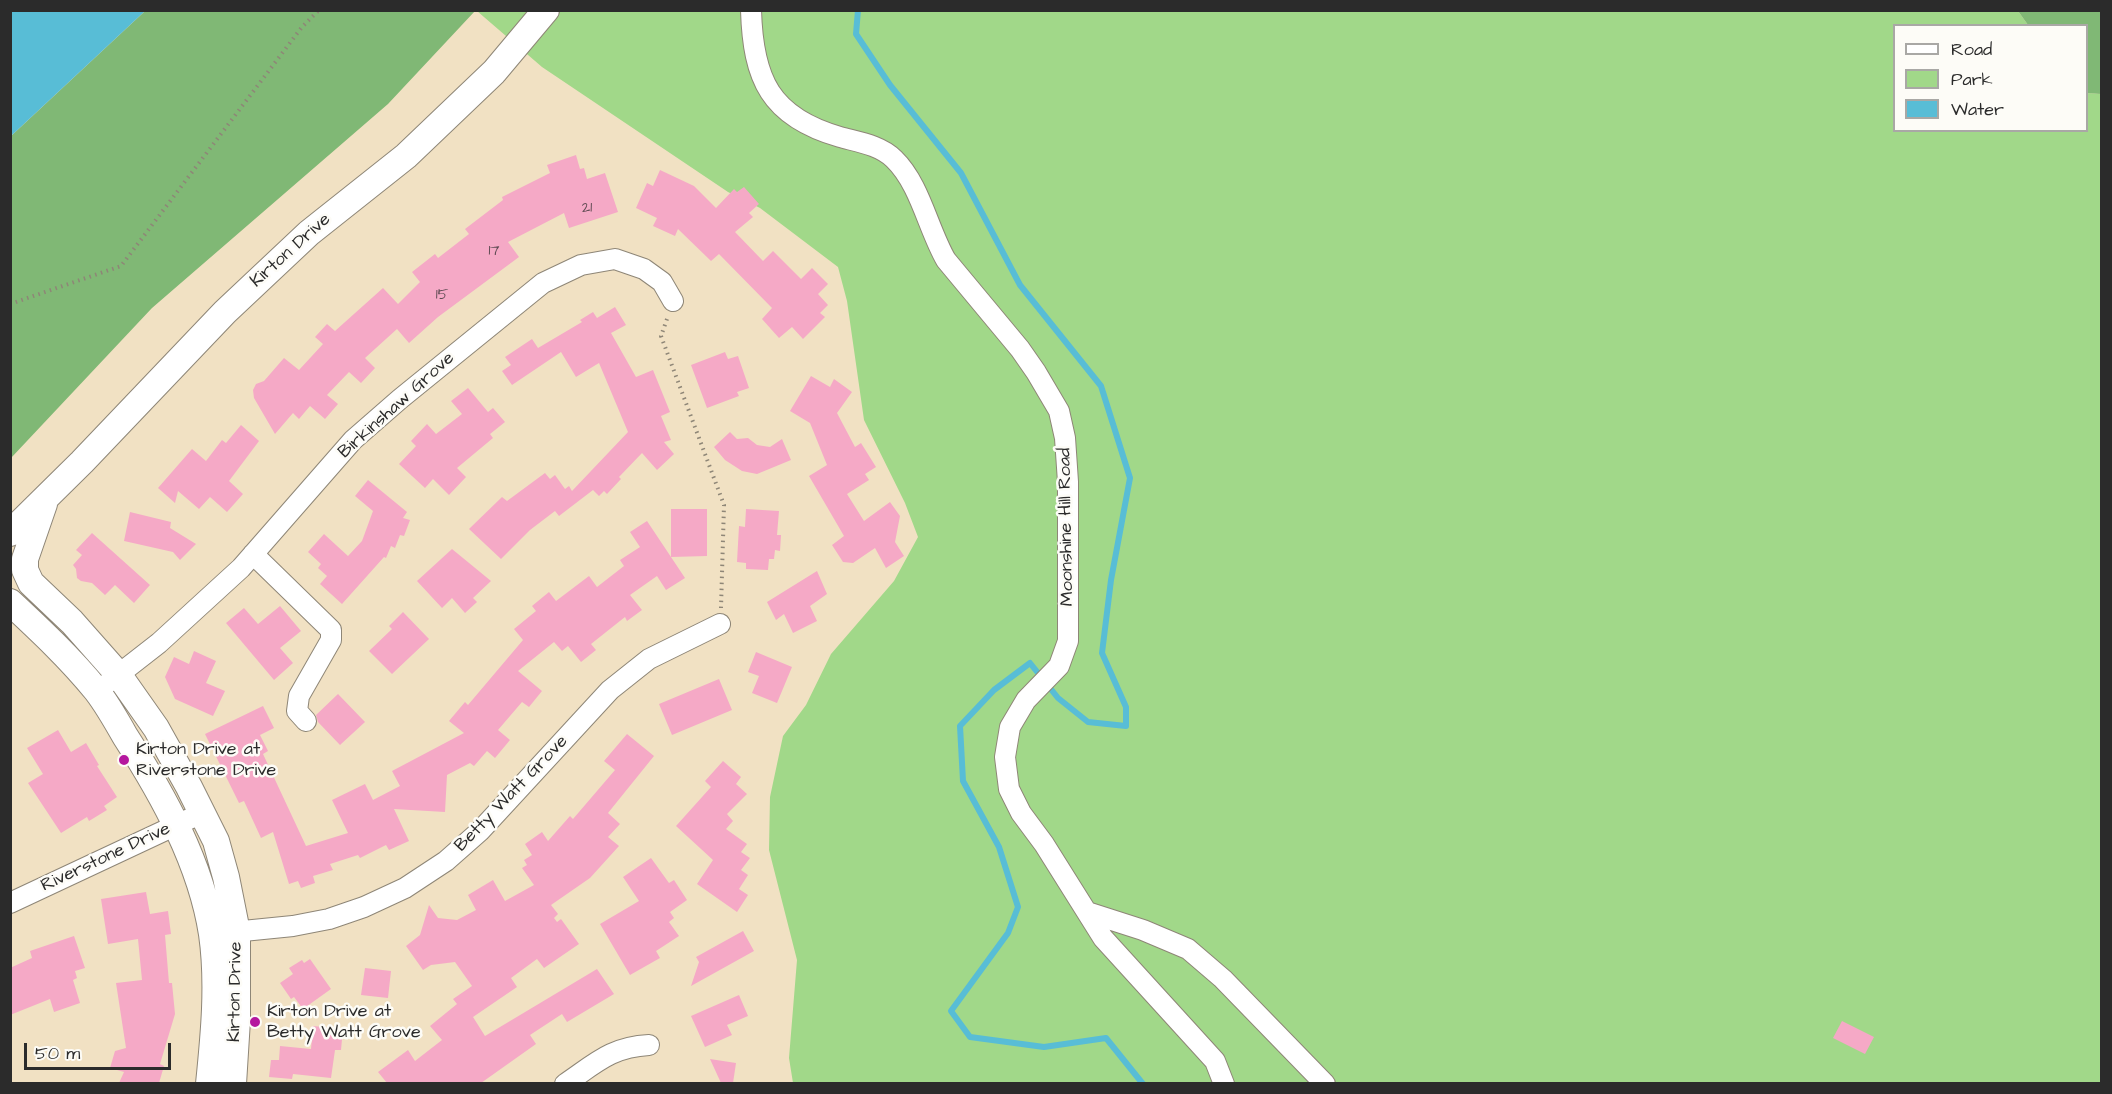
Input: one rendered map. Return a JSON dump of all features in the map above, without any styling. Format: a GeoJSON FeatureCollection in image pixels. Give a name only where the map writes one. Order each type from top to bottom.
{"type":"FeatureCollection","features":[{"type":"Feature","properties":{"kind":"street","name":"Kirton Drive"},"geometry":{"type":"LineString","coordinates":[[10,533],[45,500],[225,312],[309,233],[406,156],[494,72],[546,10]]}},
{"type":"Feature","properties":{"kind":"street","name":"Moonshine Hill Road"},"geometry":{"type":"LineString","coordinates":[[751,10],[756,61],[768,88],[778,102],[799,120],[813,127],[867,144],[893,157],[910,179],[938,247],[946,260],[1020,349],[1059,411],[1065,438],[1068,482],[1070,630],[1064,655],[1055,671],[1020,708],[1010,727],[1005,746],[1007,778],[1021,813],[1103,938],[1215,1061],[1224,1083]]}},
{"type":"Feature","properties":{"kind":"street","name":"Birkinshaw Grove"},"geometry":{"type":"LineString","coordinates":[[98,692],[117,674],[159,642],[233,575],[353,440],[543,283],[581,265],[615,259],[644,269],[662,282],[673,301]]}},
{"type":"Feature","properties":{"kind":"street","name":"Kirton Drive"},"geometry":{"type":"LineString","coordinates":[[45,500],[25,559],[25,570],[32,583],[72,622],[117,674],[156,728],[202,813],[219,850],[237,932],[237,1020],[233,1083]]}},
{"type":"Feature","properties":{"kind":"street"},"geometry":{"type":"LineString","coordinates":[[253,554],[331,630],[331,640],[299,696],[297,711],[306,721]]}},
{"type":"Feature","properties":{"kind":"street","name":"Kirton Drive"},"geometry":{"type":"LineString","coordinates":[[10,602],[64,653],[98,692],[136,754],[192,862],[212,935],[214,1038],[209,1083]]}},
{"type":"Feature","properties":{"kind":"street","name":"Betty Watt Grove"},"geometry":{"type":"LineString","coordinates":[[212,935],[293,926],[329,919],[405,888],[446,861],[480,831],[610,690],[649,659],[720,624]]}},
{"type":"Feature","properties":{"kind":"street","name":"Riverstone Drive"},"geometry":{"type":"LineString","coordinates":[[10,903],[202,813]]}},
{"type":"Feature","properties":{"kind":"street"},"geometry":{"type":"LineString","coordinates":[[1087,912],[1143,930],[1188,949],[1223,979],[1325,1083]]}},
{"type":"Feature","properties":{"kind":"street"},"geometry":{"type":"LineString","coordinates":[[565,1083],[605,1056],[628,1046],[649,1046]]}},
{"type":"Feature","properties":{"kind":"path"},"geometry":{"type":"LineString","coordinates":[[10,304],[121,266],[302,27],[319,10]]}},
{"type":"Feature","properties":{"kind":"path"},"geometry":{"type":"LineString","coordinates":[[673,301],[661,336],[724,505],[720,624]]}},
{"type":"Feature","properties":{"kind":"green space"},"geometry":{"type":"Polygon","coordinates":[[[145,11],[475,11],[388,104],[152,308],[11,458],[11,136],[145,11]]]}},
{"type":"Feature","properties":{"kind":"green space"},"geometry":{"type":"Polygon","coordinates":[[[477,11],[2018,11],[2027,24],[1893,24],[1893,132],[2088,132],[2088,93],[2101,94],[2101,1083],[793,1083],[789,1058],[797,960],[769,850],[770,797],[783,736],[806,705],[831,654],[894,581],[918,537],[905,503],[864,420],[847,301],[838,267],[760,208],[728,192],[542,67],[477,11]]]}},
{"type":"Feature","properties":{"kind":"green space"},"geometry":{"type":"Polygon","coordinates":[[[2018,11],[2101,11],[2101,94],[2088,93],[2088,24],[2027,24],[2018,11]]]}},
{"type":"Feature","properties":{"kind":"water"},"geometry":{"type":"Polygon","coordinates":[[[11,10],[145,10],[145,11],[11,136],[11,10]]]}},
{"type":"Feature","properties":{"kind":"building"},"geometry":{"type":"Polygon","coordinates":[[[576,155],[580,169],[584,168],[587,179],[605,173],[618,212],[569,228],[564,213],[508,242],[519,257],[438,317],[409,343],[397,329],[365,358],[375,368],[361,383],[349,372],[327,395],[338,404],[325,419],[310,406],[299,419],[293,413],[275,434],[254,398],[253,390],[256,384],[264,381],[284,358],[299,370],[323,344],[315,337],[327,324],[335,331],[383,288],[398,304],[420,282],[412,272],[435,254],[438,258],[469,234],[465,229],[503,200],[502,197],[550,173],[547,165],[576,155]]]}},
{"type":"Feature","properties":{"kind":"building"},"geometry":{"type":"Polygon","coordinates":[[[660,170],[694,186],[716,208],[734,189],[737,192],[744,187],[759,204],[749,213],[753,217],[735,232],[763,261],[773,251],[801,279],[812,268],[828,284],[818,294],[828,305],[820,313],[825,317],[803,339],[792,327],[779,338],[762,319],[772,308],[719,254],[711,261],[678,229],[675,236],[653,226],[657,218],[636,208],[647,183],[653,186],[660,170]]]}},
{"type":"Feature","properties":{"kind":"building"},"geometry":{"type":"Polygon","coordinates":[[[615,307],[626,325],[611,333],[636,377],[653,370],[670,412],[661,416],[671,440],[664,442],[674,454],[657,470],[642,453],[619,477],[621,479],[607,494],[604,491],[599,496],[593,490],[559,516],[555,511],[530,530],[501,559],[469,529],[502,497],[507,501],[545,473],[550,479],[555,475],[565,489],[569,486],[572,491],[628,432],[599,363],[576,377],[561,352],[512,385],[502,371],[511,365],[505,357],[532,339],[538,348],[582,322],[580,320],[593,312],[597,318],[615,307]]]}},
{"type":"Feature","properties":{"kind":"building"},"geometry":{"type":"Polygon","coordinates":[[[725,352],[728,359],[738,356],[749,388],[737,392],[739,396],[707,408],[691,365],[725,352]]]}},
{"type":"Feature","properties":{"kind":"building"},"geometry":{"type":"Polygon","coordinates":[[[811,376],[830,387],[834,379],[852,392],[837,413],[855,447],[861,443],[876,467],[865,474],[869,480],[847,494],[864,521],[890,502],[900,516],[895,542],[904,556],[886,568],[875,548],[853,563],[843,562],[832,545],[844,536],[809,476],[827,465],[810,423],[790,411],[811,376]]]}},
{"type":"Feature","properties":{"kind":"building"},"geometry":{"type":"Polygon","coordinates":[[[468,388],[488,412],[493,408],[505,422],[490,434],[493,438],[457,468],[466,477],[449,495],[433,479],[425,488],[399,464],[416,446],[411,441],[427,424],[436,434],[462,414],[451,401],[468,388]]]}},
{"type":"Feature","properties":{"kind":"building"},"geometry":{"type":"Polygon","coordinates":[[[241,425],[259,441],[229,481],[243,494],[227,512],[210,497],[199,509],[178,491],[175,503],[158,488],[192,449],[206,461],[222,440],[226,443],[241,425]]]}},
{"type":"Feature","properties":{"kind":"building"},"geometry":{"type":"Polygon","coordinates":[[[730,432],[737,439],[748,438],[757,445],[770,447],[782,439],[791,460],[757,474],[742,471],[725,460],[714,447],[730,432]]]}},
{"type":"Feature","properties":{"kind":"building"},"geometry":{"type":"Polygon","coordinates":[[[368,480],[407,512],[403,518],[410,520],[404,536],[400,535],[395,548],[391,546],[386,558],[384,557],[342,604],[320,584],[327,576],[318,568],[321,564],[308,552],[324,534],[348,556],[362,541],[373,511],[355,496],[368,480]]]}},
{"type":"Feature","properties":{"kind":"building"},"geometry":{"type":"Polygon","coordinates":[[[671,509],[707,509],[707,556],[671,557],[671,509]]]}},
{"type":"Feature","properties":{"kind":"building"},"geometry":{"type":"Polygon","coordinates":[[[746,509],[779,511],[777,535],[781,535],[780,551],[775,550],[774,559],[769,559],[768,570],[746,569],[746,563],[737,562],[739,526],[745,527],[746,509]]]}},
{"type":"Feature","properties":{"kind":"building"},"geometry":{"type":"Polygon","coordinates":[[[130,512],[171,522],[170,528],[196,544],[180,560],[173,552],[124,541],[130,512]]]}},
{"type":"Feature","properties":{"kind":"building"},"geometry":{"type":"Polygon","coordinates":[[[647,521],[685,578],[666,590],[657,576],[630,595],[642,610],[627,621],[625,617],[591,644],[596,650],[581,662],[568,646],[562,651],[554,642],[518,671],[542,691],[529,707],[522,702],[498,730],[510,740],[495,758],[487,751],[474,766],[470,763],[447,775],[445,812],[394,809],[409,841],[389,850],[386,845],[360,858],[358,855],[330,864],[333,870],[313,876],[315,883],[301,888],[298,881],[289,884],[273,832],[261,838],[244,801],[239,803],[205,734],[263,706],[274,728],[260,735],[268,751],[263,754],[306,846],[348,833],[332,800],[365,784],[373,800],[400,786],[392,771],[464,733],[449,721],[465,702],[468,705],[523,640],[514,629],[536,611],[532,606],[549,592],[556,601],[589,576],[597,587],[624,566],[620,560],[640,547],[630,532],[647,521]]]}},
{"type":"Feature","properties":{"kind":"building"},"geometry":{"type":"Polygon","coordinates":[[[92,533],[150,585],[134,603],[115,585],[105,595],[92,583],[77,578],[73,565],[82,555],[76,550],[92,533]]]}},
{"type":"Feature","properties":{"kind":"building"},"geometry":{"type":"Polygon","coordinates":[[[452,549],[491,581],[473,598],[477,602],[465,613],[452,598],[442,608],[417,581],[452,549]]]}},
{"type":"Feature","properties":{"kind":"building"},"geometry":{"type":"Polygon","coordinates":[[[817,571],[827,594],[810,606],[817,621],[793,633],[784,614],[776,620],[767,602],[817,571]]]}},
{"type":"Feature","properties":{"kind":"building"},"geometry":{"type":"Polygon","coordinates":[[[280,606],[301,631],[280,648],[293,663],[274,680],[226,623],[244,608],[258,624],[280,606]]]}},
{"type":"Feature","properties":{"kind":"building"},"geometry":{"type":"Polygon","coordinates":[[[403,612],[429,639],[392,674],[369,651],[392,629],[389,626],[403,612]]]}},
{"type":"Feature","properties":{"kind":"building"},"geometry":{"type":"Polygon","coordinates":[[[194,651],[216,661],[206,683],[225,691],[213,716],[175,699],[165,677],[174,657],[189,664],[194,651]]]}},
{"type":"Feature","properties":{"kind":"building"},"geometry":{"type":"Polygon","coordinates":[[[756,652],[792,667],[777,703],[752,693],[759,676],[748,672],[756,652]]]}},
{"type":"Feature","properties":{"kind":"building"},"geometry":{"type":"Polygon","coordinates":[[[719,679],[732,710],[672,735],[659,704],[719,679]]]}},
{"type":"Feature","properties":{"kind":"building"},"geometry":{"type":"Polygon","coordinates":[[[338,694],[365,722],[340,745],[318,722],[316,715],[338,694]]]}},
{"type":"Feature","properties":{"kind":"building"},"geometry":{"type":"Polygon","coordinates":[[[58,730],[71,752],[86,743],[99,765],[97,766],[117,797],[104,806],[107,810],[89,821],[87,817],[61,833],[28,783],[43,774],[27,748],[58,730]]]}},
{"type":"Feature","properties":{"kind":"building"},"geometry":{"type":"Polygon","coordinates":[[[627,734],[654,756],[608,813],[620,824],[608,837],[619,846],[590,878],[551,905],[558,914],[554,918],[557,922],[561,919],[579,944],[544,968],[537,959],[511,978],[517,987],[473,1017],[485,1036],[597,969],[614,994],[567,1022],[562,1014],[530,1035],[536,1044],[481,1083],[387,1083],[378,1072],[408,1050],[415,1061],[442,1040],[430,1026],[457,1004],[453,999],[472,986],[455,962],[431,965],[423,970],[406,946],[420,935],[429,905],[438,918],[457,920],[476,910],[468,895],[493,880],[505,901],[534,885],[522,868],[527,865],[524,860],[532,855],[525,844],[542,832],[548,841],[570,816],[573,819],[615,770],[604,761],[627,734]]]}},
{"type":"Feature","properties":{"kind":"building"},"geometry":{"type":"Polygon","coordinates":[[[723,761],[741,777],[736,784],[747,794],[727,814],[733,821],[726,829],[747,844],[741,852],[750,858],[741,870],[748,875],[739,889],[748,895],[737,912],[697,884],[713,860],[676,826],[711,787],[705,781],[723,761]]]}},
{"type":"Feature","properties":{"kind":"building"},"geometry":{"type":"Polygon","coordinates":[[[651,858],[669,883],[674,880],[687,900],[670,912],[674,918],[669,922],[679,936],[656,951],[660,958],[630,975],[600,924],[639,901],[623,877],[651,858]]]}},
{"type":"Feature","properties":{"kind":"building"},"geometry":{"type":"Polygon","coordinates":[[[146,892],[150,914],[168,911],[171,934],[165,935],[169,983],[172,983],[175,1014],[160,1064],[164,1066],[159,1083],[119,1083],[124,1072],[110,1068],[115,1051],[126,1048],[116,983],[142,980],[138,939],[108,944],[101,899],[146,892]]]}},
{"type":"Feature","properties":{"kind":"building"},"geometry":{"type":"Polygon","coordinates":[[[743,931],[754,951],[691,986],[699,962],[696,957],[743,931]]]}},
{"type":"Feature","properties":{"kind":"building"},"geometry":{"type":"Polygon","coordinates":[[[74,936],[85,968],[75,971],[77,978],[73,980],[80,1003],[54,1012],[50,999],[10,1015],[10,968],[32,958],[30,951],[74,936]]]}},
{"type":"Feature","properties":{"kind":"building"},"geometry":{"type":"Polygon","coordinates":[[[310,959],[331,989],[303,1009],[294,997],[291,999],[280,983],[293,974],[289,968],[302,960],[304,963],[310,959]]]}},
{"type":"Feature","properties":{"kind":"building"},"geometry":{"type":"Polygon","coordinates":[[[365,968],[391,971],[388,998],[361,995],[365,968]]]}},
{"type":"Feature","properties":{"kind":"building"},"geometry":{"type":"Polygon","coordinates":[[[739,995],[748,1016],[727,1025],[732,1035],[705,1047],[691,1016],[739,995]]]}},
{"type":"Feature","properties":{"kind":"building"},"geometry":{"type":"Polygon","coordinates":[[[1842,1021],[1874,1037],[1865,1054],[1833,1038],[1842,1021]]]}},
{"type":"Feature","properties":{"kind":"building"},"geometry":{"type":"Polygon","coordinates":[[[313,1026],[343,1029],[341,1050],[335,1050],[331,1078],[293,1074],[292,1079],[269,1077],[271,1060],[279,1060],[280,1046],[311,1049],[313,1026]]]}},
{"type":"Feature","properties":{"kind":"building"},"geometry":{"type":"Polygon","coordinates":[[[710,1059],[736,1063],[733,1083],[721,1083],[710,1059]]]}},
{"type":"Feature","properties":{"kind":"waterway"},"geometry":{"type":"LineString","coordinates":[[858,10],[856,34],[890,85],[961,173],[1020,285],[1101,386],[1130,478],[1111,580],[1102,653],[1126,707],[1126,726],[1088,722],[1058,698],[1030,663],[994,690],[960,726],[963,781],[999,847],[1018,907],[1008,933],[951,1011],[970,1037],[1044,1047],[1106,1038],[1143,1084]]}},
{"type":"Feature","properties":{"kind":"place","name":"Kirton Drive at Riverstone Drive"},"geometry":{"type":"Point","coordinates":[124,760]}},
{"type":"Feature","properties":{"kind":"place","name":"Kirton Drive at Betty Watt Grove"},"geometry":{"type":"Point","coordinates":[255,1022]}}]}
